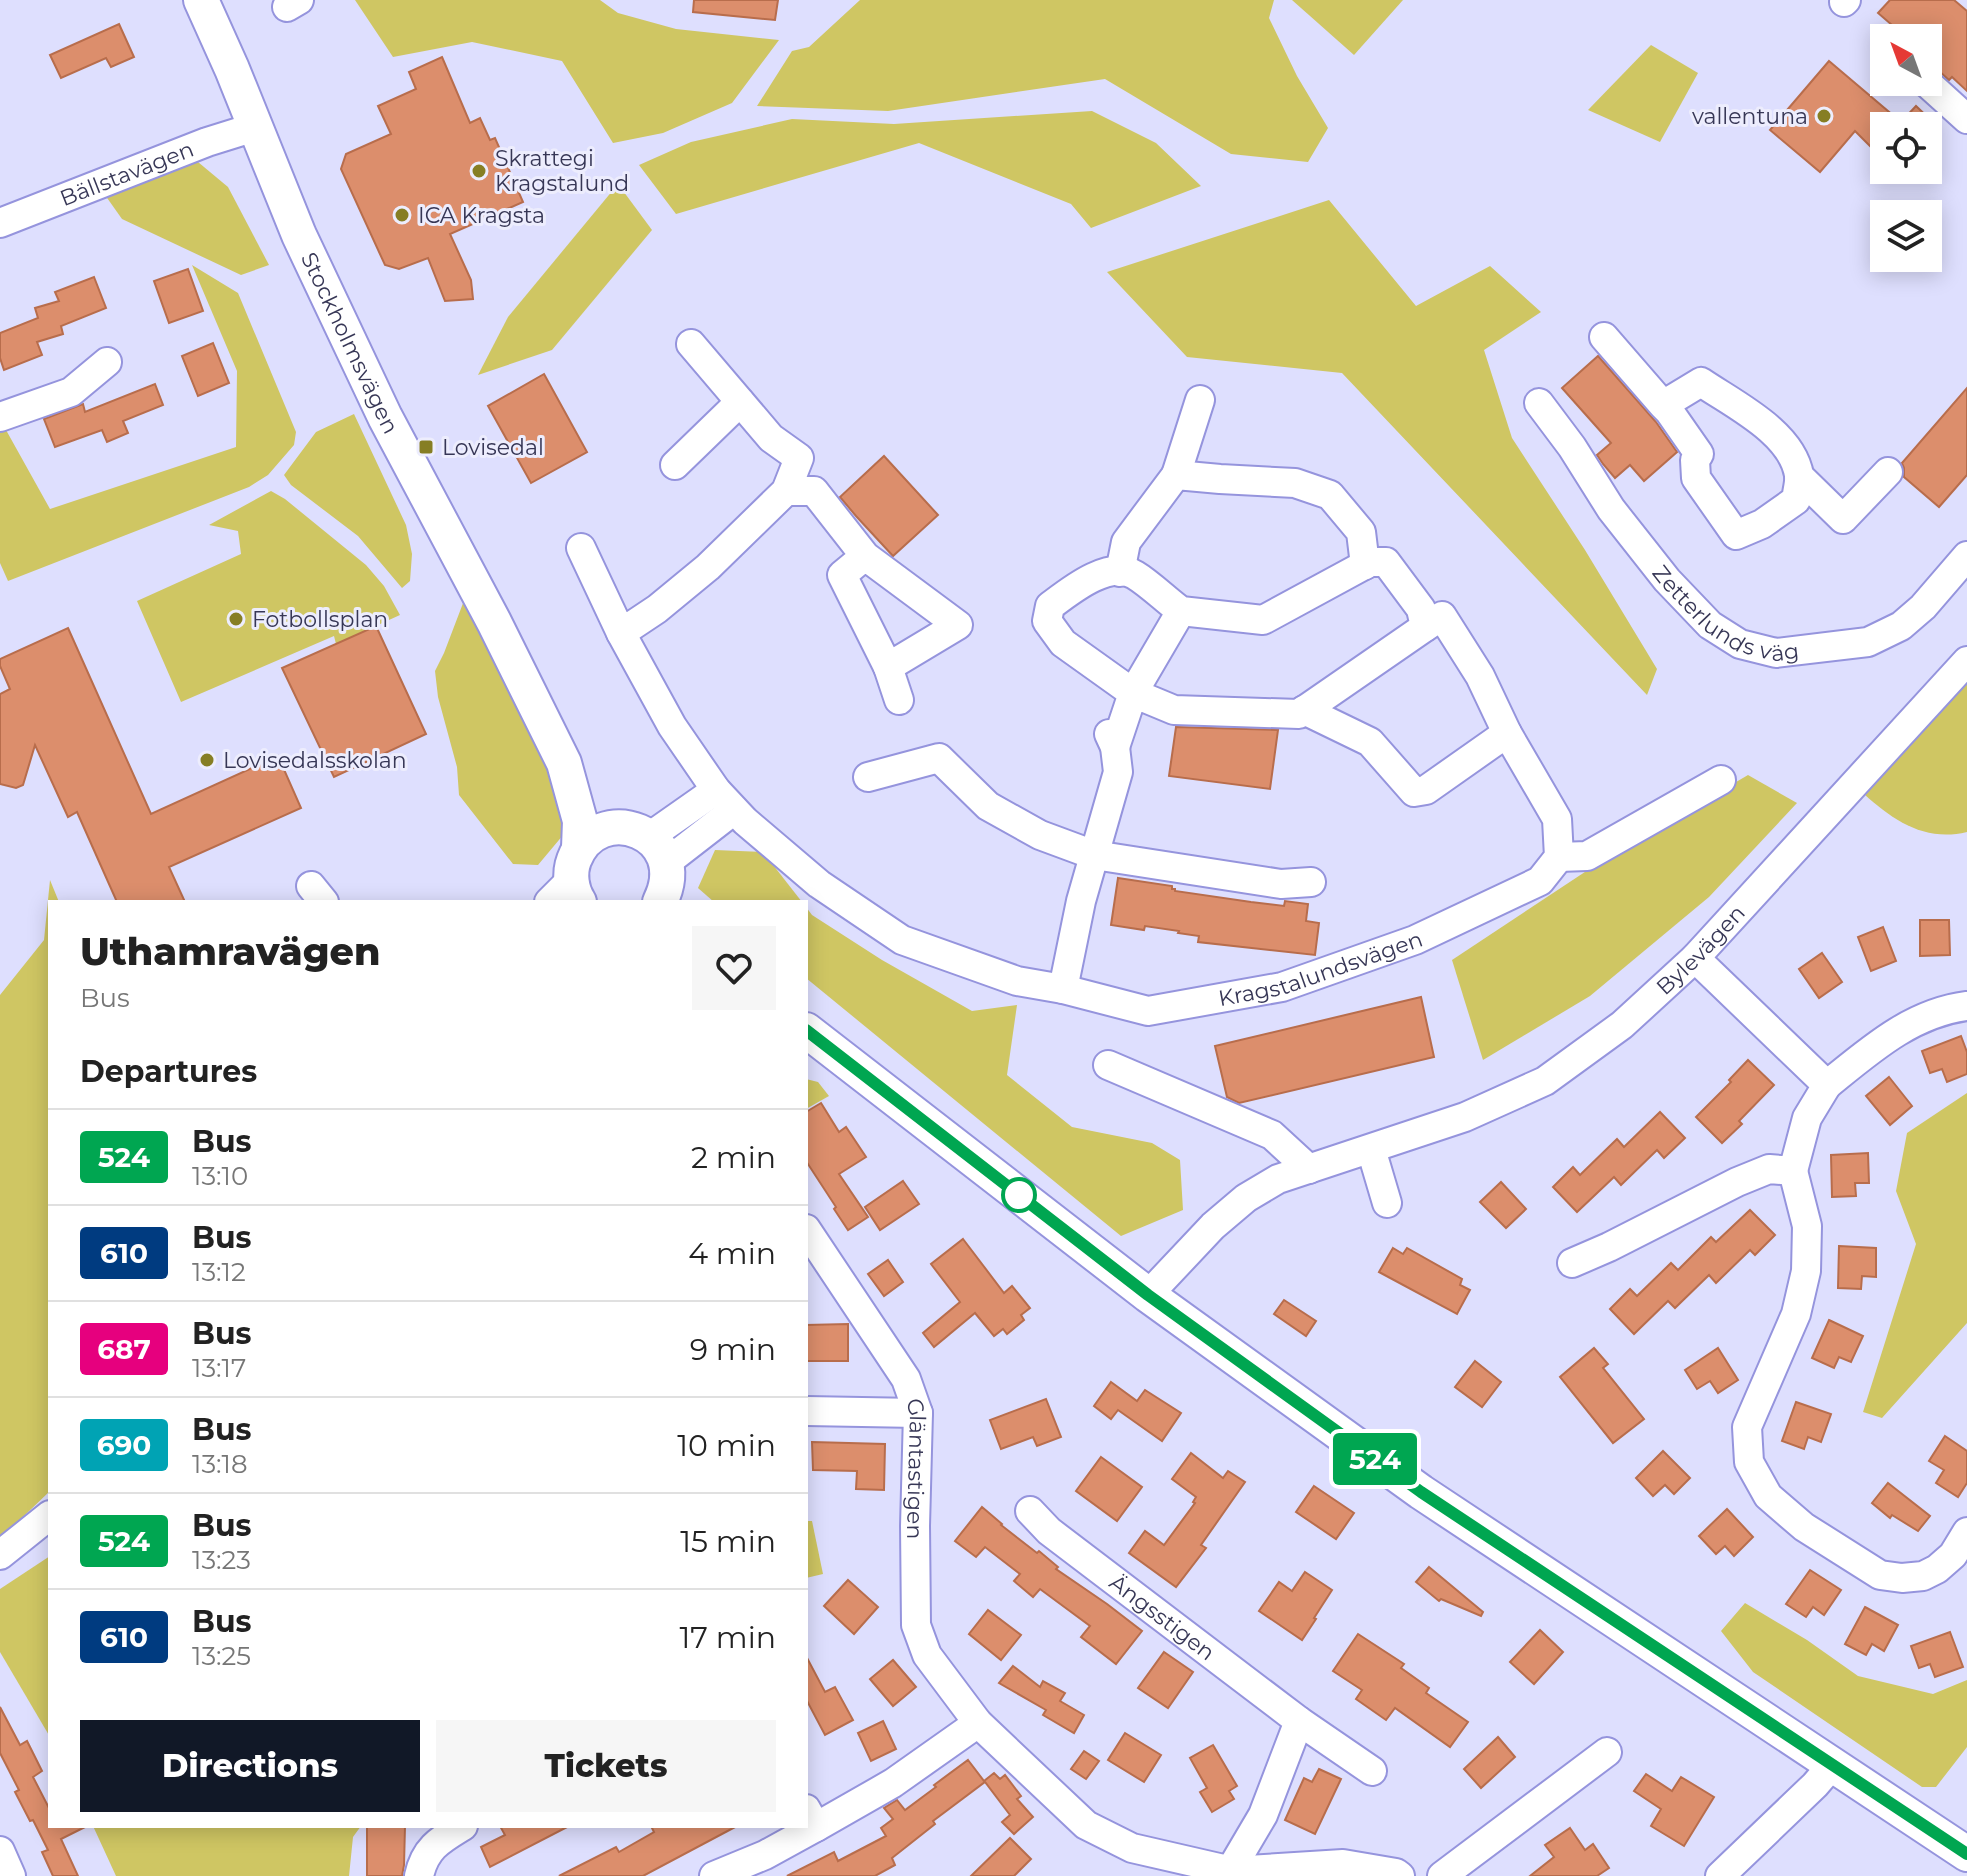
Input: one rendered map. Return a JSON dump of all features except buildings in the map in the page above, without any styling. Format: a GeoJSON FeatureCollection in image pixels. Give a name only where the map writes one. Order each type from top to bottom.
{"type":"FeatureCollection","features":[{"type":"Feature","properties":{"kind":"main road","name":"Stockholmsvägen"},"geometry":{"type":"LineString","coordinates":[[201,0],[299,235],[385,417],[494,622],[564,763],[580,821],[570,883]]}},
{"type":"Feature","properties":{"kind":"main road","name":"Stockholmsvägen"},"geometry":{"type":"LineString","coordinates":[[564,763],[657,870]]}},
{"type":"Feature","properties":{"kind":"main road"},"geometry":{"type":"LineString","coordinates":[[570,883],[591,836],[617,827],[657,870]]}},
{"type":"Feature","properties":{"kind":"main road"},"geometry":{"type":"LineString","coordinates":[[808,1032],[1148,1295],[1421,1492],[1967,1854]]}},
{"type":"Feature","properties":{"kind":"street"},"geometry":{"type":"LineString","coordinates":[[1942,96],[1967,119]]}},
{"type":"Feature","properties":{"kind":"street","name":"Bällstavägen"},"geometry":{"type":"LineString","coordinates":[[0,223],[207,142],[255,127]]}},
{"type":"Feature","properties":{"kind":"street"},"geometry":{"type":"LineString","coordinates":[[1604,337],[1663,405],[1699,454],[1695,460],[1696,478],[1736,535],[1762,524],[1796,500],[1799,476]]}},
{"type":"Feature","properties":{"kind":"street"},"geometry":{"type":"LineString","coordinates":[[621,633],[657,609],[708,567],[786,491],[799,458],[771,438],[691,344]]}},
{"type":"Feature","properties":{"kind":"street"},"geometry":{"type":"LineString","coordinates":[[0,417],[71,392],[107,362]]}},
{"type":"Feature","properties":{"kind":"street"},"geometry":{"type":"LineString","coordinates":[[1663,405],[1701,382],[1763,422],[1788,449],[1799,476],[1843,519],[1888,472]]}},
{"type":"Feature","properties":{"kind":"street"},"geometry":{"type":"LineString","coordinates":[[1120,572],[1126,542],[1176,475],[1200,400]]}},
{"type":"Feature","properties":{"kind":"street"},"geometry":{"type":"LineString","coordinates":[[675,465],[740,402]]}},
{"type":"Feature","properties":{"kind":"street","name":"Zetterlunds väg"},"geometry":{"type":"LineString","coordinates":[[1539,403],[1572,447],[1611,509],[1667,580],[1710,625],[1740,644],[1776,653],[1868,642],[1901,626],[1923,607],[1967,556]]}},
{"type":"Feature","properties":{"kind":"street"},"geometry":{"type":"LineString","coordinates":[[1176,475],[1295,483],[1330,495],[1361,532],[1365,565]]}},
{"type":"Feature","properties":{"kind":"street"},"geometry":{"type":"LineString","coordinates":[[786,491],[814,491],[865,556],[958,625],[888,667]]}},
{"type":"Feature","properties":{"kind":"street","name":"Kragstalundsvägen"},"geometry":{"type":"LineString","coordinates":[[581,548],[621,633],[672,726],[725,800],[745,821],[819,884],[902,940],[1017,981],[1063,989],[1148,1011],[1282,987],[1415,940],[1540,881],[1559,857]]}},
{"type":"Feature","properties":{"kind":"street"},"geometry":{"type":"LineString","coordinates":[[865,556],[842,575],[888,667],[899,700]]}},
{"type":"Feature","properties":{"kind":"street"},"geometry":{"type":"LineString","coordinates":[[1425,627],[1421,609],[1386,562],[1370,562],[1263,620],[1181,611],[1133,573],[1109,571],[1078,586],[1050,606],[1047,621],[1063,643],[1133,693],[1174,710],[1299,714],[1442,616],[1480,676],[1507,733],[1557,819],[1559,857],[1587,856],[1721,780]]}},
{"type":"Feature","properties":{"kind":"street"},"geometry":{"type":"LineString","coordinates":[[1063,989],[1081,901],[1118,772],[1112,740],[1133,693],[1181,611]]}},
{"type":"Feature","properties":{"kind":"street","name":"Bylevägen"},"geometry":{"type":"LineString","coordinates":[[1148,1295],[1213,1226],[1246,1198],[1278,1179],[1465,1117],[1545,1081],[1622,1025],[1695,958],[1967,661]]}},
{"type":"Feature","properties":{"kind":"street"},"geometry":{"type":"LineString","coordinates":[[1304,710],[1370,742],[1414,792],[1426,790],[1507,733]]}},
{"type":"Feature","properties":{"kind":"street"},"geometry":{"type":"LineString","coordinates":[[868,777],[939,758],[988,806],[1040,835],[1094,855],[1281,884],[1311,882]]}},
{"type":"Feature","properties":{"kind":"street"},"geometry":{"type":"LineString","coordinates":[[657,870],[725,800]]}},
{"type":"Feature","properties":{"kind":"street"},"geometry":{"type":"LineString","coordinates":[[1695,958],[1827,1085]]}},
{"type":"Feature","properties":{"kind":"street"},"geometry":{"type":"LineString","coordinates":[[1967,1006],[1926,1017],[1885,1039],[1827,1085],[1807,1118],[1793,1171],[1807,1226],[1806,1271],[1796,1314],[1747,1427],[1749,1462],[1768,1496],[1804,1527],[1880,1575],[1902,1578],[1923,1576],[1953,1555],[1967,1532]]}},
{"type":"Feature","properties":{"kind":"street"},"geometry":{"type":"LineString","coordinates":[[1108,1065],[1272,1135],[1309,1169]]}},
{"type":"Feature","properties":{"kind":"street"},"geometry":{"type":"LineString","coordinates":[[1371,1149],[1387,1203]]}},
{"type":"Feature","properties":{"kind":"street"},"geometry":{"type":"LineString","coordinates":[[1572,1263],[1737,1182],[1769,1169],[1793,1171]]}},
{"type":"Feature","properties":{"kind":"street","name":"Gläntastigen"},"geometry":{"type":"LineString","coordinates":[[808,1232],[906,1379],[918,1413],[916,1625],[927,1655],[978,1723],[1086,1825],[1132,1848],[1229,1874],[1343,1864],[1400,1876]]}},
{"type":"Feature","properties":{"kind":"street"},"geometry":{"type":"LineString","coordinates":[[808,1411],[918,1413]]}},
{"type":"Feature","properties":{"kind":"street","name":"Ängsstigen"},"geometry":{"type":"LineString","coordinates":[[1030,1511],[1049,1531],[1299,1721],[1372,1771]]}},
{"type":"Feature","properties":{"kind":"street"},"geometry":{"type":"LineString","coordinates":[[0,1555],[48,1517]]}},
{"type":"Feature","properties":{"kind":"street"},"geometry":{"type":"LineString","coordinates":[[1229,1874],[1263,1815],[1299,1721]]}},
{"type":"Feature","properties":{"kind":"street"},"geometry":{"type":"LineString","coordinates":[[811,1818],[893,1783],[978,1723]]}},
{"type":"Feature","properties":{"kind":"street"},"geometry":{"type":"LineString","coordinates":[[1442,1876],[1607,1752]]}},
{"type":"Feature","properties":{"kind":"street"},"geometry":{"type":"LineString","coordinates":[[1720,1876],[1833,1764]]}},
{"type":"Feature","properties":{"kind":"street"},"geometry":{"type":"LineString","coordinates":[[419,1876],[423,1860],[438,1842],[460,1828]]}},
{"type":"Feature","properties":{"kind":"street"},"geometry":{"type":"LineString","coordinates":[[714,1876],[770,1865],[802,1828]]}},
{"type":"Feature","properties":{"kind":"street"},"geometry":{"type":"LineString","coordinates":[[0,1851],[11,1876]]}},
{"type":"Feature","properties":{"kind":"shaded area"},"geometry":{"type":"Polygon","coordinates":[[[355,0],[600,0],[618,13],[676,29],[779,40],[732,103],[663,133],[613,143],[562,61],[472,42],[393,57],[355,0]]]}},
{"type":"Feature","properties":{"kind":"shaded area"},"geometry":{"type":"Polygon","coordinates":[[[860,0],[1274,0],[1269,18],[1297,76],[1328,128],[1308,162],[1231,154],[1105,79],[888,111],[757,106],[792,51],[809,47],[860,0]]]}},
{"type":"Feature","properties":{"kind":"shaded area"},"geometry":{"type":"Polygon","coordinates":[[[1292,0],[1403,0],[1354,55],[1292,0]]]}},
{"type":"Feature","properties":{"kind":"shaded area"},"geometry":{"type":"Polygon","coordinates":[[[1651,45],[1698,73],[1660,142],[1588,110],[1651,45]]]}},
{"type":"Feature","properties":{"kind":"shaded area"},"geometry":{"type":"Polygon","coordinates":[[[1092,111],[1156,143],[1201,186],[1091,228],[1071,204],[919,143],[676,214],[639,165],[691,142],[792,119],[894,124],[1092,111]]]}},
{"type":"Feature","properties":{"kind":"shaded area"},"geometry":{"type":"Polygon","coordinates":[[[198,162],[228,187],[269,265],[241,275],[122,219],[105,195],[198,162]]]}},
{"type":"Feature","properties":{"kind":"shaded area"},"geometry":{"type":"Polygon","coordinates":[[[618,184],[652,230],[552,350],[478,375],[508,317],[618,184]]]}},
{"type":"Feature","properties":{"kind":"shaded area"},"geometry":{"type":"Polygon","coordinates":[[[1329,200],[1416,306],[1490,266],[1541,312],[1484,350],[1512,438],[1657,669],[1647,695],[1342,373],[1187,357],[1107,272],[1329,200]]]}},
{"type":"Feature","properties":{"kind":"shaded area"},"geometry":{"type":"Polygon","coordinates":[[[192,265],[238,293],[296,432],[294,445],[268,475],[249,487],[8,581],[0,563],[0,433],[6,430],[50,509],[236,447],[237,371],[192,265]]]}},
{"type":"Feature","properties":{"kind":"shaded area"},"geometry":{"type":"Polygon","coordinates":[[[354,414],[406,525],[412,554],[410,581],[402,588],[358,536],[291,485],[284,475],[316,432],[354,414]]]}},
{"type":"Feature","properties":{"kind":"shaded area","name":"Fotbollsplan"},"geometry":{"type":"Polygon","coordinates":[[[271,491],[366,565],[384,586],[400,615],[336,644],[334,636],[181,702],[137,601],[241,554],[238,531],[209,525],[271,491]]]}},
{"type":"Feature","properties":{"kind":"shaded area"},"geometry":{"type":"Polygon","coordinates":[[[465,598],[574,822],[538,865],[513,864],[459,795],[457,767],[438,697],[435,671],[465,598]]]}},
{"type":"Feature","properties":{"kind":"shaded area"},"geometry":{"type":"Polygon","coordinates":[[[1967,678],[1967,832],[1937,834],[1911,827],[1864,794],[1967,678]]]}},
{"type":"Feature","properties":{"kind":"shaded area"},"geometry":{"type":"Polygon","coordinates":[[[1748,775],[1797,803],[1709,897],[1590,996],[1483,1060],[1452,960],[1600,862],[1748,775]]]}},
{"type":"Feature","properties":{"kind":"shaded area"},"geometry":{"type":"Polygon","coordinates":[[[715,850],[763,852],[800,900],[712,900],[698,888],[715,850]]]}},
{"type":"Feature","properties":{"kind":"shaded area"},"geometry":{"type":"Polygon","coordinates":[[[50,880],[58,900],[48,900],[50,880]]]}},
{"type":"Feature","properties":{"kind":"shaded area"},"geometry":{"type":"Polygon","coordinates":[[[48,900],[48,1493],[0,1539],[0,995],[44,940],[48,900]]]}},
{"type":"Feature","properties":{"kind":"shaded area"},"geometry":{"type":"Polygon","coordinates":[[[808,910],[882,960],[972,1011],[1017,1005],[1007,1075],[1072,1127],[1152,1143],[1180,1160],[1183,1210],[1121,1236],[808,980],[808,910]]]}},
{"type":"Feature","properties":{"kind":"shaded area"},"geometry":{"type":"Polygon","coordinates":[[[808,1080],[818,1082],[829,1096],[808,1108],[808,1080]]]}},
{"type":"Feature","properties":{"kind":"shaded area"},"geometry":{"type":"Polygon","coordinates":[[[1967,1093],[1967,1323],[1882,1418],[1863,1412],[1916,1244],[1896,1191],[1907,1133],[1967,1093]]]}},
{"type":"Feature","properties":{"kind":"shaded area"},"geometry":{"type":"Polygon","coordinates":[[[808,1521],[812,1521],[823,1574],[808,1578],[808,1521]]]}},
{"type":"Feature","properties":{"kind":"shaded area"},"geometry":{"type":"Polygon","coordinates":[[[48,1557],[48,1734],[0,1652],[0,1589],[48,1557]]]}},
{"type":"Feature","properties":{"kind":"shaded area"},"geometry":{"type":"Polygon","coordinates":[[[1745,1603],[1807,1640],[1858,1676],[1933,1694],[1967,1680],[1967,1747],[1936,1787],[1922,1787],[1753,1672],[1721,1631],[1745,1603]]]}},
{"type":"Feature","properties":{"kind":"shaded area"},"geometry":{"type":"Polygon","coordinates":[[[94,1828],[360,1828],[353,1837],[349,1876],[116,1876],[94,1828]]]}},
{"type":"Feature","properties":{"kind":"bus line","name":"524"},"geometry":{"type":"LineString","coordinates":[[808,1032],[1148,1295],[1421,1492],[1967,1854]]}},
{"type":"Feature","properties":{"kind":"place","name":"vallentuna"},"geometry":{"type":"Point","coordinates":[1824,116]}},
{"type":"Feature","properties":{"kind":"place","name":"Skrattegi Kragstalund"},"geometry":{"type":"Point","coordinates":[479,171]}},
{"type":"Feature","properties":{"kind":"place","name":"ICA Kragsta"},"geometry":{"type":"Point","coordinates":[402,215]}},
{"type":"Feature","properties":{"kind":"place","name":"Lovisedal"},"geometry":{"type":"Point","coordinates":[426,447]}},
{"type":"Feature","properties":{"kind":"place","name":"Fotbollsplan"},"geometry":{"type":"Point","coordinates":[236,619]}},
{"type":"Feature","properties":{"kind":"place","name":"Lovisedalsskolan"},"geometry":{"type":"Point","coordinates":[207,760]}}]}
